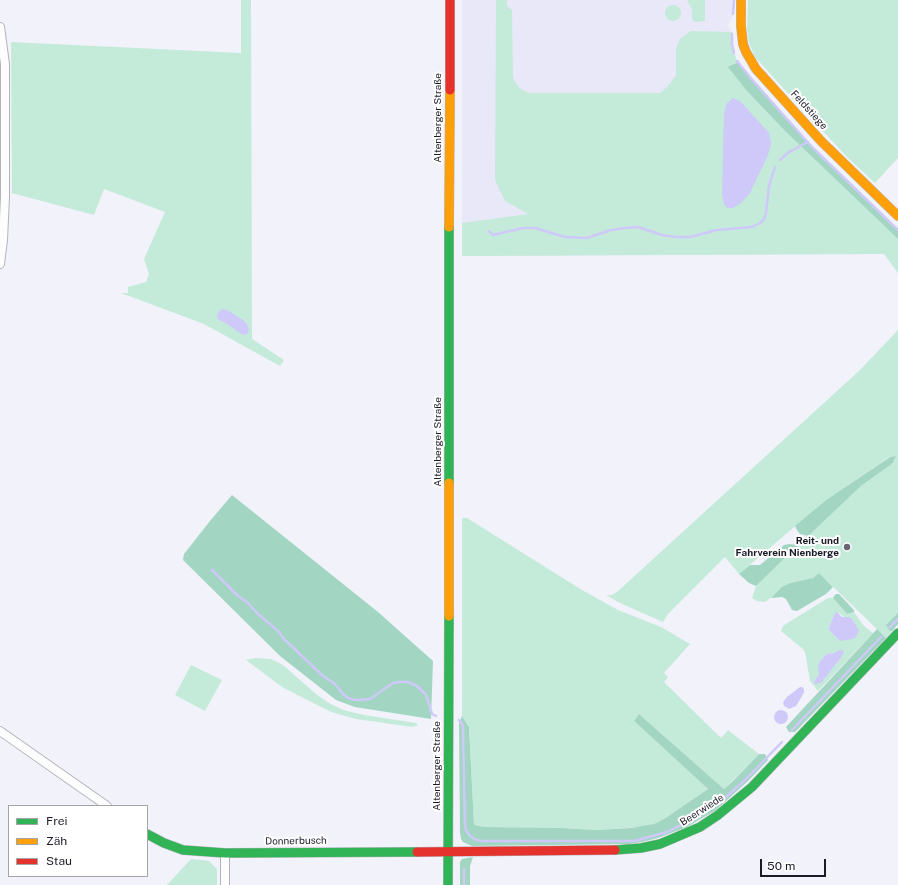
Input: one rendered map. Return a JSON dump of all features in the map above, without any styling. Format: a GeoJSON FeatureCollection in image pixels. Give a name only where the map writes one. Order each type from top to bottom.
{"type":"FeatureCollection","features":[{"type":"Feature","properties":{"kind":"street","name":"Altenberger Straße"},"geometry":{"type":"LineString","coordinates":[[448,885],[450,0]]}},
{"type":"Feature","properties":{"kind":"street","name":"Feldstiege"},"geometry":{"type":"LineString","coordinates":[[741,0],[743,44],[756,69],[821,141],[898,216]]}},
{"type":"Feature","properties":{"kind":"street"},"geometry":{"type":"LineString","coordinates":[[0,27],[5,64],[5,197],[3,240],[0,264]]}},
{"type":"Feature","properties":{"kind":"street","name":"Beerwiede"},"geometry":{"type":"LineString","coordinates":[[448,852],[609,850],[642,848],[689,833],[718,815],[752,786],[898,633]]}},
{"type":"Feature","properties":{"kind":"street"},"geometry":{"type":"LineString","coordinates":[[0,731],[106,805]]}},
{"type":"Feature","properties":{"kind":"street","name":"Donnerbusch"},"geometry":{"type":"LineString","coordinates":[[148,835],[164,843],[183,850],[225,853],[448,852]]}},
{"type":"Feature","properties":{"kind":"street"},"geometry":{"type":"LineString","coordinates":[[225,853],[225,885]]}},
{"type":"Feature","properties":{"kind":"shaded area"},"geometry":{"type":"Polygon","coordinates":[[[462,0],[734,0],[733,16],[728,26],[732,32],[732,44],[737,62],[729,67],[746,90],[785,131],[898,239],[898,254],[462,256],[462,0]]]}},
{"type":"Feature","properties":{"kind":"shaded area"},"geometry":{"type":"Polygon","coordinates":[[[733,98],[740,101],[769,133],[771,143],[768,155],[750,193],[741,203],[733,208],[727,208],[724,204],[722,196],[724,113],[727,103],[733,98]]]}},
{"type":"Feature","properties":{"kind":"shaded area"},"geometry":{"type":"Polygon","coordinates":[[[222,309],[227,310],[247,324],[249,331],[246,335],[241,334],[219,320],[217,314],[222,309]]]}},
{"type":"Feature","properties":{"kind":"shaded area"},"geometry":{"type":"Polygon","coordinates":[[[837,612],[842,617],[849,617],[852,619],[859,631],[856,637],[840,641],[829,630],[830,624],[835,613],[837,612]]]}},
{"type":"Feature","properties":{"kind":"shaded area"},"geometry":{"type":"Polygon","coordinates":[[[843,650],[844,652],[840,659],[821,683],[815,684],[814,682],[819,674],[818,666],[820,661],[827,654],[843,650]]]}},
{"type":"Feature","properties":{"kind":"shaded area"},"geometry":{"type":"Polygon","coordinates":[[[800,687],[804,689],[804,692],[796,706],[789,709],[784,706],[783,702],[787,697],[800,687]]]}},
{"type":"Feature","properties":{"kind":"shaded area"},"geometry":{"type":"Polygon","coordinates":[[[781,710],[786,712],[788,717],[786,722],[781,724],[776,722],[774,717],[776,712],[781,710]]]}},
{"type":"Feature","properties":{"kind":"green space"},"geometry":{"type":"Polygon","coordinates":[[[241,0],[251,0],[252,339],[284,360],[280,366],[204,324],[121,293],[128,293],[128,287],[146,282],[149,274],[144,259],[165,212],[104,189],[94,215],[12,193],[11,42],[241,53],[241,0]]]}},
{"type":"Feature","properties":{"kind":"green space"},"geometry":{"type":"Polygon","coordinates":[[[496,0],[507,0],[507,6],[512,10],[513,78],[522,90],[529,93],[660,93],[668,86],[676,75],[676,48],[681,38],[691,31],[732,32],[732,44],[737,62],[729,67],[746,90],[785,131],[898,239],[898,273],[884,254],[462,256],[462,223],[528,214],[505,201],[495,180],[496,0]]]}},
{"type":"Feature","properties":{"kind":"green space"},"geometry":{"type":"Polygon","coordinates":[[[687,0],[705,0],[705,21],[694,22],[692,19],[692,10],[687,0]]]}},
{"type":"Feature","properties":{"kind":"green space"},"geometry":{"type":"Polygon","coordinates":[[[748,0],[898,0],[898,158],[875,183],[848,158],[755,57],[749,43],[747,29],[748,0]]]}},
{"type":"Feature","properties":{"kind":"green space"},"geometry":{"type":"Polygon","coordinates":[[[673,5],[680,10],[681,13],[676,20],[673,21],[666,16],[665,13],[670,6],[673,5]]]}},
{"type":"Feature","properties":{"kind":"green space"},"geometry":{"type":"Polygon","coordinates":[[[738,62],[812,146],[898,229],[898,239],[785,131],[746,90],[728,67],[738,62]]]}},
{"type":"Feature","properties":{"kind":"green space"},"geometry":{"type":"Polygon","coordinates":[[[898,330],[898,624],[886,638],[819,573],[813,578],[790,583],[765,602],[757,601],[752,598],[756,586],[793,549],[861,486],[893,463],[896,456],[889,457],[826,500],[739,574],[725,557],[668,614],[663,622],[620,603],[606,595],[612,595],[617,592],[860,370],[898,330]]]}},
{"type":"Feature","properties":{"kind":"green space"},"geometry":{"type":"Polygon","coordinates":[[[896,456],[893,463],[861,486],[808,536],[800,534],[795,526],[826,500],[890,457],[896,456]]]}},
{"type":"Feature","properties":{"kind":"green space"},"geometry":{"type":"Polygon","coordinates":[[[232,495],[378,612],[433,661],[431,719],[355,707],[336,700],[280,656],[183,560],[184,554],[232,495]]]}},
{"type":"Feature","properties":{"kind":"green space"},"geometry":{"type":"Polygon","coordinates":[[[462,518],[467,518],[582,590],[618,610],[661,627],[690,644],[664,673],[668,677],[664,682],[721,738],[728,730],[759,754],[724,789],[639,714],[634,721],[708,789],[664,819],[654,824],[642,827],[596,830],[484,827],[474,825],[469,727],[462,716],[462,518]]]}},
{"type":"Feature","properties":{"kind":"green space"},"geometry":{"type":"Polygon","coordinates":[[[784,545],[798,545],[756,586],[749,583],[739,574],[750,565],[760,565],[784,545]]]}},
{"type":"Feature","properties":{"kind":"green space"},"geometry":{"type":"Polygon","coordinates":[[[819,573],[833,587],[826,594],[797,611],[792,610],[786,599],[782,597],[771,598],[782,587],[790,583],[813,578],[819,573]]]}},
{"type":"Feature","properties":{"kind":"green space"},"geometry":{"type":"Polygon","coordinates":[[[836,594],[839,594],[854,610],[854,612],[847,614],[833,598],[836,594]]]}},
{"type":"Feature","properties":{"kind":"green space"},"geometry":{"type":"Polygon","coordinates":[[[828,598],[833,598],[847,614],[854,612],[863,625],[873,633],[818,691],[810,681],[805,652],[781,631],[783,626],[828,598]],[[835,613],[829,630],[840,641],[849,617],[844,617],[839,613],[835,613]],[[834,653],[827,654],[820,661],[819,674],[814,682],[822,681],[840,659],[834,653]]]}},
{"type":"Feature","properties":{"kind":"green space"},"geometry":{"type":"Polygon","coordinates":[[[898,613],[898,624],[892,631],[890,631],[886,625],[898,613]]]}},
{"type":"Feature","properties":{"kind":"green space"},"geometry":{"type":"Polygon","coordinates":[[[877,629],[886,638],[795,732],[789,732],[786,727],[877,629]]]}},
{"type":"Feature","properties":{"kind":"green space"},"geometry":{"type":"Polygon","coordinates":[[[255,658],[271,659],[283,665],[316,694],[343,710],[364,715],[416,723],[418,725],[413,727],[356,719],[331,712],[282,687],[246,660],[255,658]]]}},
{"type":"Feature","properties":{"kind":"green space"},"geometry":{"type":"Polygon","coordinates":[[[191,665],[222,680],[205,711],[175,695],[191,665]]]}},
{"type":"Feature","properties":{"kind":"green space"},"geometry":{"type":"Polygon","coordinates":[[[639,714],[724,789],[759,754],[765,754],[768,760],[748,781],[716,810],[687,827],[658,838],[629,844],[472,846],[463,842],[460,832],[459,724],[462,716],[469,727],[474,825],[484,827],[596,830],[631,828],[654,824],[664,819],[708,789],[634,721],[639,714]]]}},
{"type":"Feature","properties":{"kind":"green space"},"geometry":{"type":"Polygon","coordinates":[[[473,857],[470,866],[470,885],[460,885],[460,862],[462,859],[473,857]]]}},
{"type":"Feature","properties":{"kind":"green space"},"geometry":{"type":"Polygon","coordinates":[[[191,859],[209,861],[217,869],[217,885],[167,885],[191,859]]]}},
{"type":"Feature","properties":{"kind":"waterway"},"geometry":{"type":"LineString","coordinates":[[733,14],[734,0]]}},
{"type":"Feature","properties":{"kind":"waterway"},"geometry":{"type":"LineString","coordinates":[[732,34],[734,53]]}},
{"type":"Feature","properties":{"kind":"waterway"},"geometry":{"type":"LineString","coordinates":[[737,61],[812,147],[898,230]]}},
{"type":"Feature","properties":{"kind":"waterway"},"geometry":{"type":"LineString","coordinates":[[780,160],[789,152],[808,142]]}},
{"type":"Feature","properties":{"kind":"waterway"},"geometry":{"type":"LineString","coordinates":[[489,231],[493,235],[523,228],[535,228],[565,237],[587,238],[611,230],[638,227],[662,235],[690,237],[717,230],[752,227],[764,219],[769,186],[775,167]]}},
{"type":"Feature","properties":{"kind":"waterway"},"geometry":{"type":"LineString","coordinates":[[212,570],[237,595],[248,603],[277,630],[285,640],[322,675],[335,684],[348,698],[356,700],[370,699],[393,683],[408,682],[417,686],[426,695],[432,714],[436,716]]}},
{"type":"Feature","properties":{"kind":"waterway"},"geometry":{"type":"LineString","coordinates":[[890,627],[898,619]]}},
{"type":"Feature","properties":{"kind":"waterway"},"geometry":{"type":"LineString","coordinates":[[792,730],[881,637]]}},
{"type":"Feature","properties":{"kind":"waterway"},"geometry":{"type":"LineString","coordinates":[[459,720],[463,725],[465,826],[470,836],[481,841],[634,841],[667,832],[693,819],[724,799],[782,742]]}},
{"type":"Feature","properties":{"kind":"waterway"},"geometry":{"type":"LineString","coordinates":[[464,869],[464,885]]}},
{"type":"Feature","properties":{"kind":"traffic: fast"},"geometry":{"type":"LineString","coordinates":[[449,227],[449,483]]}},
{"type":"Feature","properties":{"kind":"traffic: fast"},"geometry":{"type":"LineString","coordinates":[[448,885],[449,616]]}},
{"type":"Feature","properties":{"kind":"traffic: fast"},"geometry":{"type":"LineString","coordinates":[[615,850],[641,848],[660,844],[700,827],[718,815],[752,787],[898,633]]}},
{"type":"Feature","properties":{"kind":"traffic: fast"},"geometry":{"type":"LineString","coordinates":[[148,835],[164,843],[183,850],[225,853],[417,852]]}},
{"type":"Feature","properties":{"kind":"traffic: slow"},"geometry":{"type":"LineString","coordinates":[[741,0],[743,44],[756,69],[821,141],[898,216]]}},
{"type":"Feature","properties":{"kind":"traffic: slow"},"geometry":{"type":"LineString","coordinates":[[449,227],[450,90]]}},
{"type":"Feature","properties":{"kind":"traffic: slow"},"geometry":{"type":"LineString","coordinates":[[449,483],[449,616]]}},
{"type":"Feature","properties":{"kind":"traffic: jam"},"geometry":{"type":"LineString","coordinates":[[450,0],[450,90]]}},
{"type":"Feature","properties":{"kind":"traffic: jam"},"geometry":{"type":"LineString","coordinates":[[417,852],[615,850]]}},
{"type":"Feature","properties":{"kind":"place","name":"Reit- und Fahrverein Nienberge"},"geometry":{"type":"Point","coordinates":[847,547]}}]}
